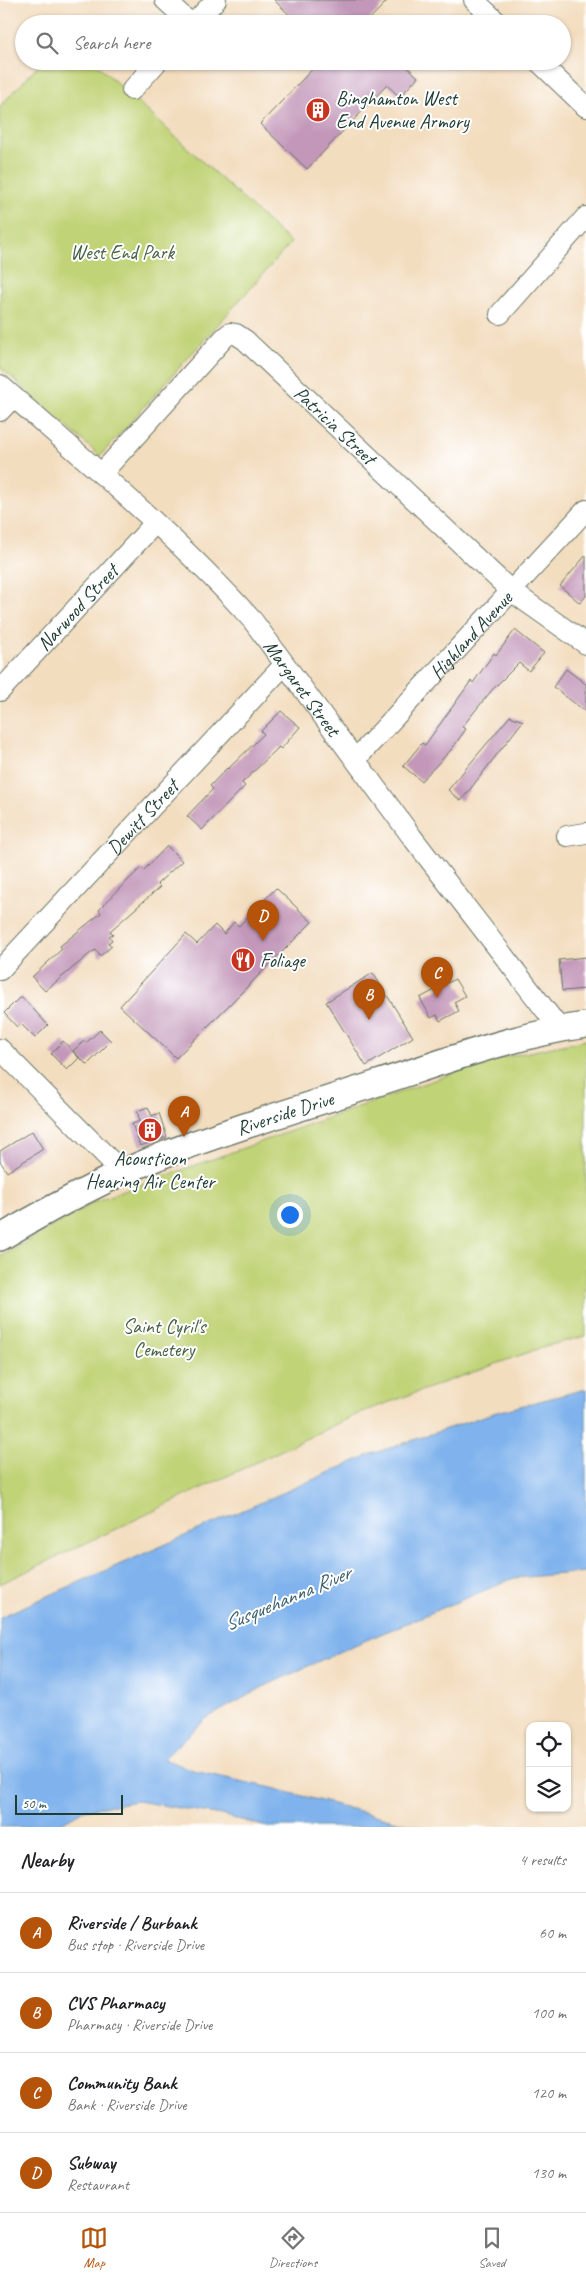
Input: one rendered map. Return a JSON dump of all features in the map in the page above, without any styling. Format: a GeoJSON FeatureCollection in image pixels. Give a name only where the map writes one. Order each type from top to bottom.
{"type":"FeatureCollection","features":[{"type":"Feature","properties":{"kind":"main road","name":"Riverside Drive"},"geometry":{"type":"LineString","coordinates":[[0,1238],[50,1208],[123,1173],[212,1137],[483,1049],[560,1029],[586,1025]]}},
{"type":"Feature","properties":{"kind":"street"},"geometry":{"type":"LineString","coordinates":[[165,0],[182,15]]}},
{"type":"Feature","properties":{"kind":"street"},"geometry":{"type":"LineString","coordinates":[[201,15],[216,0]]}},
{"type":"Feature","properties":{"kind":"street"},"geometry":{"type":"LineString","coordinates":[[474,0],[490,15]]}},
{"type":"Feature","properties":{"kind":"street"},"geometry":{"type":"LineString","coordinates":[[132,90],[150,70]]}},
{"type":"Feature","properties":{"kind":"street"},"geometry":{"type":"LineString","coordinates":[[547,70],[586,107]]}},
{"type":"Feature","properties":{"kind":"street"},"geometry":{"type":"LineString","coordinates":[[500,314],[586,217]]}},
{"type":"Feature","properties":{"kind":"street","name":"Patricia Street"},"geometry":{"type":"LineString","coordinates":[[101,474],[224,338],[230,333],[236,334],[245,340],[511,591],[586,644]]}},
{"type":"Feature","properties":{"kind":"street","name":"Margaret Street"},"geometry":{"type":"LineString","coordinates":[[4,398],[101,474],[225,590],[253,621],[412,837],[560,1029]]}},
{"type":"Feature","properties":{"kind":"street","name":"Highland Avenue"},"geometry":{"type":"LineString","coordinates":[[356,760],[586,510]]}},
{"type":"Feature","properties":{"kind":"street","name":"Narwood Street"},"geometry":{"type":"LineString","coordinates":[[0,691],[155,523]]}},
{"type":"Feature","properties":{"kind":"street","name":"Dewitt Street"},"geometry":{"type":"LineString","coordinates":[[0,970],[284,665]]}},
{"type":"Feature","properties":{"kind":"street"},"geometry":{"type":"LineString","coordinates":[[0,1049],[123,1173]]}},
{"type":"Feature","properties":{"kind":"green space","name":"West End Park"},"geometry":{"type":"Polygon","coordinates":[[[34,70],[103,70],[291,243],[100,456],[0,367],[0,106],[34,70]]]}},
{"type":"Feature","properties":{"kind":"green space","name":"Saint Cyril's Cemetery"},"geometry":{"type":"Polygon","coordinates":[[[586,1040],[586,1336],[546,1346],[362,1412],[0,1584],[0,1257],[98,1200],[487,1061],[586,1040]]]}},
{"type":"Feature","properties":{"kind":"water","name":"Susquehanna River"},"geometry":{"type":"Polygon","coordinates":[[[586,1389],[586,1572],[514,1578],[345,1649],[263,1687],[207,1718],[163,1759],[199,1772],[272,1788],[420,1827],[267,1827],[221,1815],[137,1801],[84,1810],[54,1827],[0,1827],[0,1617],[369,1455],[493,1413],[586,1389]]]}},
{"type":"Feature","properties":{"kind":"building"},"geometry":{"type":"Polygon","coordinates":[[[274,0],[388,0],[374,15],[290,15],[274,0]]]}},
{"type":"Feature","properties":{"kind":"building","name":"Binghamton West End Avenue Armory"},"geometry":{"type":"Polygon","coordinates":[[[311,70],[411,70],[418,77],[400,97],[387,85],[307,169],[260,124],[311,70]]]}},
{"type":"Feature","properties":{"kind":"building"},"geometry":{"type":"Polygon","coordinates":[[[586,555],[586,596],[580,603],[560,586],[586,555]]]}},
{"type":"Feature","properties":{"kind":"building"},"geometry":{"type":"Polygon","coordinates":[[[515,630],[544,653],[529,671],[519,663],[492,690],[462,727],[466,729],[451,750],[421,781],[403,766],[422,743],[425,745],[471,681],[473,683],[494,653],[496,655],[515,630]]]}},
{"type":"Feature","properties":{"kind":"building"},"geometry":{"type":"Polygon","coordinates":[[[566,669],[586,684],[586,712],[553,687],[566,669]]]}},
{"type":"Feature","properties":{"kind":"building"},"geometry":{"type":"Polygon","coordinates":[[[281,711],[300,727],[281,749],[279,747],[242,783],[245,786],[202,830],[187,816],[213,789],[210,786],[264,734],[261,731],[281,711]]]}},
{"type":"Feature","properties":{"kind":"building"},"geometry":{"type":"Polygon","coordinates":[[[510,716],[523,721],[461,801],[448,790],[510,716]]]}},
{"type":"Feature","properties":{"kind":"building"},"geometry":{"type":"Polygon","coordinates":[[[167,846],[182,861],[157,884],[160,887],[110,931],[113,934],[109,936],[112,940],[108,943],[112,946],[100,956],[96,950],[92,952],[45,991],[32,977],[62,949],[60,946],[101,913],[99,910],[123,885],[141,868],[144,870],[167,846]]]}},
{"type":"Feature","properties":{"kind":"building"},"geometry":{"type":"Polygon","coordinates":[[[276,888],[312,922],[176,1058],[120,1006],[186,934],[197,944],[215,925],[224,934],[234,922],[239,926],[276,888]]]}},
{"type":"Feature","properties":{"kind":"building"},"geometry":{"type":"Polygon","coordinates":[[[586,957],[586,989],[562,991],[559,960],[586,957]]]}},
{"type":"Feature","properties":{"kind":"building"},"geometry":{"type":"Polygon","coordinates":[[[373,973],[413,1037],[366,1066],[326,1002],[373,973]]]}},
{"type":"Feature","properties":{"kind":"building"},"geometry":{"type":"Polygon","coordinates":[[[455,979],[465,996],[454,1002],[459,1011],[440,1021],[437,1015],[431,1018],[420,998],[455,979]]]}},
{"type":"Feature","properties":{"kind":"building"},"geometry":{"type":"Polygon","coordinates":[[[21,996],[48,1025],[35,1038],[21,1024],[17,1027],[4,1013],[21,996]]]}},
{"type":"Feature","properties":{"kind":"building"},"geometry":{"type":"Polygon","coordinates":[[[100,1030],[111,1041],[87,1065],[73,1051],[84,1041],[86,1043],[100,1030]]]}},
{"type":"Feature","properties":{"kind":"building"},"geometry":{"type":"Polygon","coordinates":[[[63,1041],[79,1058],[67,1070],[51,1054],[63,1041]]]}},
{"type":"Feature","properties":{"kind":"building","name":"Acousticon Hearing Air Center"},"geometry":{"type":"Polygon","coordinates":[[[148,1107],[152,1116],[159,1113],[167,1137],[140,1146],[132,1124],[140,1121],[137,1111],[148,1107]]]}},
{"type":"Feature","properties":{"kind":"building"},"geometry":{"type":"Polygon","coordinates":[[[32,1131],[43,1149],[7,1172],[0,1161],[0,1151],[32,1131]]]}},
{"type":"Feature","properties":{"kind":"place","name":"Binghamton West End Avenue Armory"},"geometry":{"type":"Point","coordinates":[318,110]}},
{"type":"Feature","properties":{"kind":"place","name":"Subway"},"geometry":{"type":"Point","coordinates":[263,941]}},
{"type":"Feature","properties":{"kind":"place","name":"Foliage"},"geometry":{"type":"Point","coordinates":[243,960]}},
{"type":"Feature","properties":{"kind":"place","name":"Community Bank"},"geometry":{"type":"Point","coordinates":[437,998]}},
{"type":"Feature","properties":{"kind":"place","name":"CVS Pharmacy"},"geometry":{"type":"Point","coordinates":[369,1020]}},
{"type":"Feature","properties":{"kind":"place","name":"Acousticon Hearing Air Center"},"geometry":{"type":"Point","coordinates":[150,1130]}},
{"type":"Feature","properties":{"kind":"place","name":"Riverside / Burbank"},"geometry":{"type":"Point","coordinates":[184,1137]}}]}
